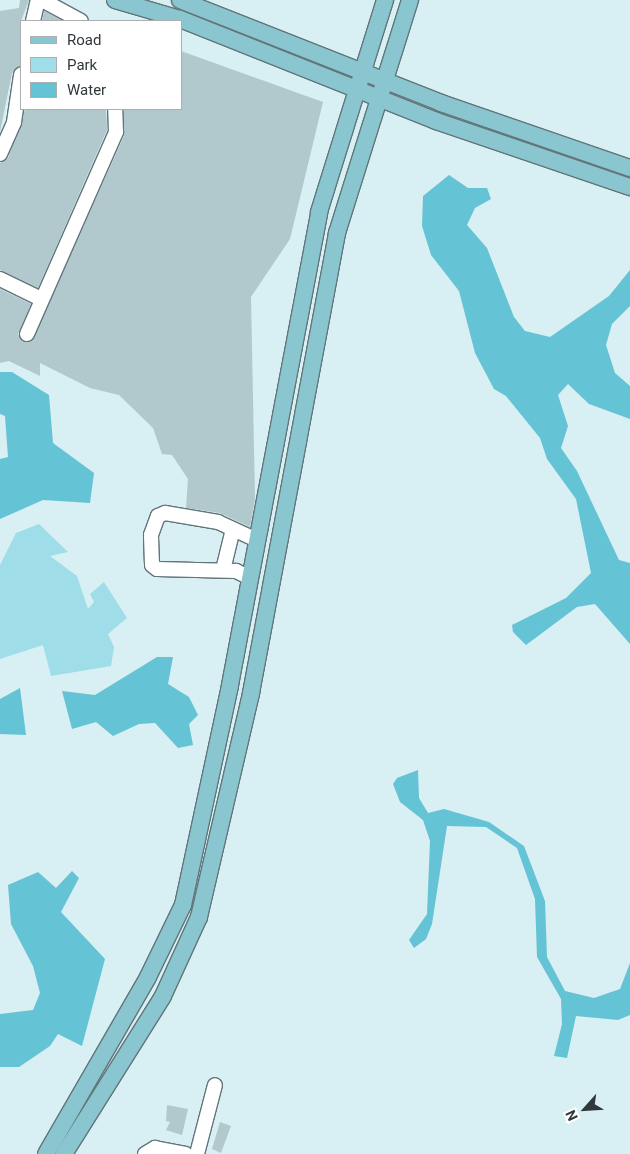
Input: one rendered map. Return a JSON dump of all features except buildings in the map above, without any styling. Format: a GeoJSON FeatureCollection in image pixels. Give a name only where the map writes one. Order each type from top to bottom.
{"type":"FeatureCollection","features":[{"type":"Feature","properties":{"kind":"main road"},"geometry":{"type":"LineString","coordinates":[[115,0],[180,19],[378,97],[630,187]]}},
{"type":"Feature","properties":{"kind":"main road"},"geometry":{"type":"LineString","coordinates":[[180,0],[383,79],[630,168]]}},
{"type":"Feature","properties":{"kind":"main road"},"geometry":{"type":"LineString","coordinates":[[46,1154],[148,977],[183,905],[230,685],[319,212],[361,70],[385,0]]}},
{"type":"Feature","properties":{"kind":"main road"},"geometry":{"type":"LineString","coordinates":[[64,1154],[163,996],[199,917],[251,693],[337,232],[383,79],[410,0]]}},
{"type":"Feature","properties":{"kind":"main road"},"geometry":{"type":"LineString","coordinates":[[230,685],[251,693]]}},
{"type":"Feature","properties":{"kind":"street"},"geometry":{"type":"LineString","coordinates":[[33,20],[40,0],[79,20]]}},
{"type":"Feature","properties":{"kind":"street"},"geometry":{"type":"LineString","coordinates":[[0,154],[14,122],[20,82]]}},
{"type":"Feature","properties":{"kind":"street"},"geometry":{"type":"LineString","coordinates":[[27,334],[116,132],[115,110]]}},
{"type":"Feature","properties":{"kind":"street"},"geometry":{"type":"LineString","coordinates":[[0,279],[41,299]]}},
{"type":"Feature","properties":{"kind":"street"},"geometry":{"type":"LineString","coordinates":[[250,578],[223,570],[157,569],[152,565],[152,535],[158,516],[165,513],[234,529],[257,540]]}},
{"type":"Feature","properties":{"kind":"street"},"geometry":{"type":"LineString","coordinates":[[223,570],[234,529]]}},
{"type":"Feature","properties":{"kind":"street"},"geometry":{"type":"LineString","coordinates":[[197,1154],[215,1085]]}},
{"type":"Feature","properties":{"kind":"street"},"geometry":{"type":"LineString","coordinates":[[145,1154],[155,1148],[185,1154]]}},
{"type":"Feature","properties":{"kind":"green space"},"geometry":{"type":"Polygon","coordinates":[[[39,524],[68,552],[50,556],[77,576],[88,609],[94,602],[90,594],[104,582],[127,618],[108,634],[114,647],[111,666],[51,676],[43,645],[0,659],[0,565],[16,533],[39,524]]]}},
{"type":"Feature","properties":{"kind":"water"},"geometry":{"type":"Polygon","coordinates":[[[449,175],[468,188],[487,188],[491,199],[475,208],[467,225],[487,248],[514,317],[525,331],[550,337],[609,296],[630,270],[630,306],[612,324],[606,345],[615,373],[630,386],[630,419],[589,404],[568,384],[558,395],[568,426],[561,448],[577,471],[619,560],[630,563],[630,644],[595,604],[577,607],[526,645],[513,632],[512,625],[566,598],[591,573],[576,499],[547,459],[540,438],[506,396],[494,389],[475,353],[459,291],[431,255],[422,226],[423,196],[449,175]]]}},
{"type":"Feature","properties":{"kind":"water"},"geometry":{"type":"Polygon","coordinates":[[[0,372],[12,372],[49,395],[53,443],[94,473],[90,503],[43,500],[0,519],[0,459],[8,457],[5,416],[0,414],[0,372]]]}},
{"type":"Feature","properties":{"kind":"water"},"geometry":{"type":"Polygon","coordinates":[[[157,657],[173,657],[168,684],[189,697],[198,715],[189,724],[193,745],[178,748],[155,723],[139,724],[113,736],[96,722],[72,729],[62,691],[95,695],[157,657]]]}},
{"type":"Feature","properties":{"kind":"water"},"geometry":{"type":"Polygon","coordinates":[[[20,688],[26,735],[0,734],[0,699],[20,688]]]}},
{"type":"Feature","properties":{"kind":"water"},"geometry":{"type":"Polygon","coordinates":[[[418,770],[419,798],[428,813],[444,809],[489,822],[524,846],[545,901],[547,957],[565,991],[594,998],[620,989],[630,963],[630,1015],[618,1020],[576,1016],[567,1058],[554,1056],[562,1024],[561,999],[537,957],[535,899],[517,848],[486,827],[447,826],[432,924],[426,939],[414,948],[409,940],[427,914],[430,841],[423,820],[400,802],[393,784],[397,778],[418,770]]]}},
{"type":"Feature","properties":{"kind":"water"},"geometry":{"type":"Polygon","coordinates":[[[72,871],[79,878],[61,912],[105,959],[82,1046],[58,1034],[50,1046],[19,1067],[0,1067],[0,1014],[33,1010],[40,993],[33,966],[11,924],[8,885],[38,872],[56,888],[72,871]]]}}]}
